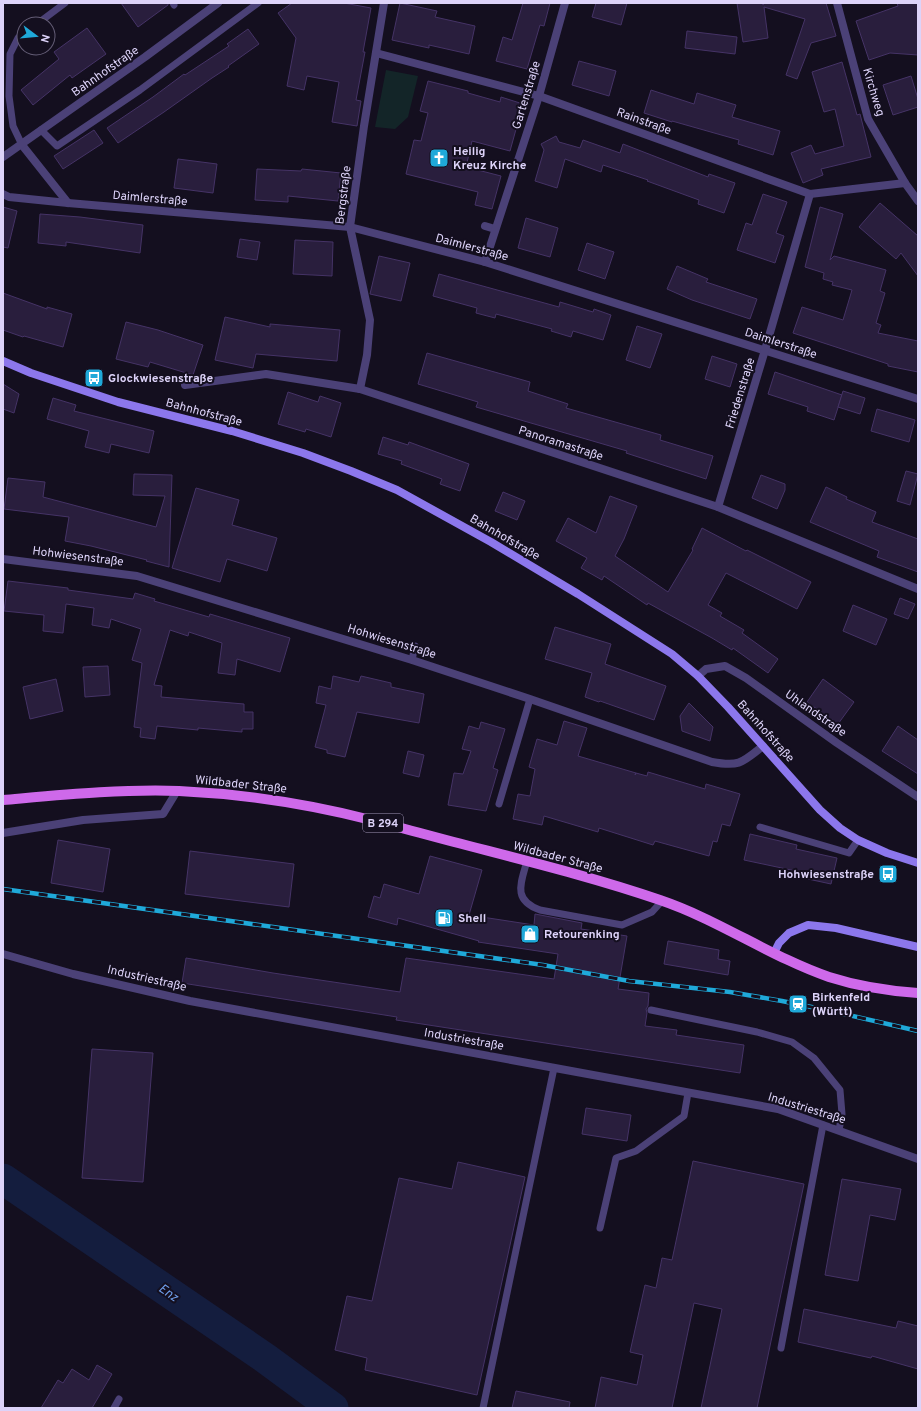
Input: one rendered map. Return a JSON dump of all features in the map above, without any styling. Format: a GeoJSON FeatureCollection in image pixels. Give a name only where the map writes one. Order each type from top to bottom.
{"type":"FeatureCollection","features":[{"type":"Feature","properties":{"kind":"main road","name":"Bahnhofstraße"},"geometry":{"type":"LineString","coordinates":[[3,361],[31,373],[118,402],[232,431],[303,453],[351,470],[397,490],[491,542],[578,594],[672,654],[698,676],[728,707],[820,810],[840,828],[858,840],[887,853],[918,863]]}},
{"type":"Feature","properties":{"kind":"main road","name":"Wildbader Straße"},"geometry":{"type":"LineString","coordinates":[[3,800],[113,792],[177,791],[244,796],[295,803],[370,820],[585,877],[662,901],[693,914],[774,953],[830,977],[864,986],[918,993]]}},
{"type":"Feature","properties":{"kind":"main road"},"geometry":{"type":"LineString","coordinates":[[774,953],[779,943],[789,933],[808,925],[836,928],[918,947]]}},
{"type":"Feature","properties":{"kind":"street","name":"Bahnhofstraße"},"geometry":{"type":"LineString","coordinates":[[3,156],[22,145],[218,3]]}},
{"type":"Feature","properties":{"kind":"street","name":"Bergstraße"},"geometry":{"type":"LineString","coordinates":[[360,389],[367,355],[370,320],[350,227],[364,126],[384,3]]}},
{"type":"Feature","properties":{"kind":"street","name":"Gartenstraße"},"geometry":{"type":"LineString","coordinates":[[485,262],[538,96],[565,3]]}},
{"type":"Feature","properties":{"kind":"street","name":"Kirchweg"},"geometry":{"type":"LineString","coordinates":[[837,3],[868,119],[904,183],[918,201]]}},
{"type":"Feature","properties":{"kind":"street","name":"Rainstraße"},"geometry":{"type":"LineString","coordinates":[[376,53],[538,96],[810,194],[904,183]]}},
{"type":"Feature","properties":{"kind":"street"},"geometry":{"type":"LineString","coordinates":[[22,145],[68,203]]}},
{"type":"Feature","properties":{"kind":"street","name":"Daimlerstraße"},"geometry":{"type":"LineString","coordinates":[[3,194],[9,197],[68,203],[350,227],[485,262],[918,400]]}},
{"type":"Feature","properties":{"kind":"street","name":"Friedenstraße"},"geometry":{"type":"LineString","coordinates":[[718,507],[810,194]]}},
{"type":"Feature","properties":{"kind":"street"},"geometry":{"type":"LineString","coordinates":[[485,226],[495,229]]}},
{"type":"Feature","properties":{"kind":"street","name":"Panoramastraße"},"geometry":{"type":"LineString","coordinates":[[185,385],[266,374],[360,389],[718,507],[918,589]]}},
{"type":"Feature","properties":{"kind":"street","name":"Hohwiesenstraße"},"geometry":{"type":"LineString","coordinates":[[3,559],[137,576],[412,660],[712,762],[730,765],[745,760],[763,746]]}},
{"type":"Feature","properties":{"kind":"street","name":"Uhlandstraße"},"geometry":{"type":"LineString","coordinates":[[698,676],[706,670],[725,666],[746,678],[837,743],[918,797]]}},
{"type":"Feature","properties":{"kind":"street","name":"Wildbader Straße"},"geometry":{"type":"LineString","coordinates":[[3,833],[83,820],[163,814],[177,791]]}},
{"type":"Feature","properties":{"kind":"street","name":"Industriestraße"},"geometry":{"type":"LineString","coordinates":[[3,954],[73,974],[190,1001],[778,1109],[918,1159]]}},
{"type":"Feature","properties":{"kind":"lane"},"geometry":{"type":"LineString","coordinates":[[48,16],[65,3]]}},
{"type":"Feature","properties":{"kind":"lane"},"geometry":{"type":"LineString","coordinates":[[41,130],[57,146],[140,90],[258,3]]}},
{"type":"Feature","properties":{"kind":"lane"},"geometry":{"type":"LineString","coordinates":[[16,42],[10,54],[9,89],[13,126],[22,145]]}},
{"type":"Feature","properties":{"kind":"lane"},"geometry":{"type":"LineString","coordinates":[[412,660],[415,646]]}},
{"type":"Feature","properties":{"kind":"lane"},"geometry":{"type":"LineString","coordinates":[[500,804],[530,699]]}},
{"type":"Feature","properties":{"kind":"lane"},"geometry":{"type":"LineString","coordinates":[[760,827],[849,853],[858,840]]}},
{"type":"Feature","properties":{"kind":"lane"},"geometry":{"type":"LineString","coordinates":[[527,861],[520,888],[525,902],[540,910],[622,925],[652,912],[662,901]]}},
{"type":"Feature","properties":{"kind":"lane"},"geometry":{"type":"LineString","coordinates":[[651,1010],[756,1032],[792,1042],[814,1058],[840,1090],[842,1114],[838,1130]]}},
{"type":"Feature","properties":{"kind":"lane"},"geometry":{"type":"LineString","coordinates":[[484,1408],[554,1068]]}},
{"type":"Feature","properties":{"kind":"lane"},"geometry":{"type":"LineString","coordinates":[[600,1228],[616,1158],[636,1151],[684,1116],[688,1093]]}},
{"type":"Feature","properties":{"kind":"lane"},"geometry":{"type":"LineString","coordinates":[[780,1348],[823,1125]]}},
{"type":"Feature","properties":{"kind":"lane"},"geometry":{"type":"LineString","coordinates":[[114,1408],[120,1399]]}},
{"type":"Feature","properties":{"kind":"shaded area"},"geometry":{"type":"Polygon","coordinates":[[[386,70],[418,76],[408,117],[395,129],[375,127],[386,70]]]}},
{"type":"Feature","properties":{"kind":"building"},"geometry":{"type":"Polygon","coordinates":[[[121,3],[168,3],[168,5],[138,27],[121,3]]]}},
{"type":"Feature","properties":{"kind":"building"},"geometry":{"type":"Polygon","coordinates":[[[292,3],[344,3],[371,8],[356,100],[361,101],[357,126],[332,122],[339,82],[307,76],[304,90],[287,86],[296,38],[278,13],[292,3]]]}},
{"type":"Feature","properties":{"kind":"building"},"geometry":{"type":"Polygon","coordinates":[[[400,3],[437,11],[435,17],[475,26],[469,54],[429,45],[429,48],[392,40],[400,3]]]}},
{"type":"Feature","properties":{"kind":"building"},"geometry":{"type":"Polygon","coordinates":[[[523,3],[550,3],[544,26],[540,25],[527,69],[496,61],[503,37],[512,40],[523,3]]]}},
{"type":"Feature","properties":{"kind":"building"},"geometry":{"type":"Polygon","coordinates":[[[596,3],[627,3],[621,25],[592,17],[596,3]]]}},
{"type":"Feature","properties":{"kind":"building"},"geometry":{"type":"Polygon","coordinates":[[[737,3],[763,3],[763,5],[764,3],[826,3],[836,36],[811,43],[797,79],[786,75],[805,19],[764,7],[768,38],[743,42],[737,3]]]}},
{"type":"Feature","properties":{"kind":"building"},"geometry":{"type":"Polygon","coordinates":[[[897,3],[918,3],[918,55],[890,53],[869,60],[856,21],[898,6],[897,3]]]}},
{"type":"Feature","properties":{"kind":"building"},"geometry":{"type":"Polygon","coordinates":[[[87,28],[106,54],[72,78],[70,75],[33,105],[21,90],[59,59],[56,55],[56,51],[87,28]]]}},
{"type":"Feature","properties":{"kind":"building"},"geometry":{"type":"Polygon","coordinates":[[[248,29],[259,44],[228,66],[229,67],[118,143],[107,128],[184,74],[185,75],[229,46],[227,44],[248,29]]]}},
{"type":"Feature","properties":{"kind":"building"},"geometry":{"type":"Polygon","coordinates":[[[687,31],[737,37],[735,54],[685,48],[687,31]]]}},
{"type":"Feature","properties":{"kind":"building"},"geometry":{"type":"Polygon","coordinates":[[[579,61],[616,71],[609,96],[572,85],[579,61]]]}},
{"type":"Feature","properties":{"kind":"building"},"geometry":{"type":"Polygon","coordinates":[[[842,62],[857,115],[860,114],[871,157],[821,169],[823,175],[803,183],[791,153],[811,145],[815,154],[844,146],[835,109],[824,112],[812,72],[842,62]]]}},
{"type":"Feature","properties":{"kind":"building"},"geometry":{"type":"Polygon","coordinates":[[[911,76],[918,99],[918,107],[893,115],[883,85],[911,76]]]}},
{"type":"Feature","properties":{"kind":"building"},"geometry":{"type":"Polygon","coordinates":[[[428,81],[468,91],[468,93],[500,102],[501,97],[523,104],[510,151],[472,141],[466,167],[501,176],[492,209],[475,205],[478,192],[406,174],[414,140],[421,141],[428,113],[420,111],[428,81]]]}},
{"type":"Feature","properties":{"kind":"building"},"geometry":{"type":"Polygon","coordinates":[[[651,90],[694,104],[697,93],[736,105],[732,117],[780,131],[773,155],[738,144],[739,140],[644,113],[651,90]]]}},
{"type":"Feature","properties":{"kind":"building"},"geometry":{"type":"Polygon","coordinates":[[[94,130],[103,143],[63,169],[54,156],[94,130]]]}},
{"type":"Feature","properties":{"kind":"building"},"geometry":{"type":"Polygon","coordinates":[[[556,136],[559,142],[580,148],[583,140],[620,153],[623,144],[708,177],[709,174],[735,183],[724,213],[698,204],[699,200],[647,181],[648,180],[603,165],[601,172],[565,159],[557,188],[535,181],[544,150],[541,144],[556,136]]]}},
{"type":"Feature","properties":{"kind":"building"},"geometry":{"type":"Polygon","coordinates":[[[178,159],[217,164],[213,193],[174,188],[178,159]]]}},
{"type":"Feature","properties":{"kind":"building"},"geometry":{"type":"Polygon","coordinates":[[[257,169],[301,171],[302,169],[341,173],[338,201],[288,196],[288,202],[255,200],[257,169]]]}},
{"type":"Feature","properties":{"kind":"building"},"geometry":{"type":"Polygon","coordinates":[[[763,194],[787,202],[776,233],[784,236],[775,263],[737,250],[746,223],[752,225],[763,194]]]}},
{"type":"Feature","properties":{"kind":"building"},"geometry":{"type":"Polygon","coordinates":[[[880,203],[918,236],[918,276],[901,253],[896,259],[859,227],[880,203]]]}},
{"type":"Feature","properties":{"kind":"building"},"geometry":{"type":"Polygon","coordinates":[[[3,207],[17,211],[8,248],[3,247],[3,207]]]}},
{"type":"Feature","properties":{"kind":"building"},"geometry":{"type":"Polygon","coordinates":[[[820,207],[843,214],[830,260],[834,256],[886,270],[880,291],[885,293],[876,323],[881,325],[878,333],[918,341],[918,372],[888,366],[888,364],[793,333],[802,307],[843,320],[852,290],[832,285],[833,282],[823,279],[824,273],[805,267],[820,207]]]}},
{"type":"Feature","properties":{"kind":"building"},"geometry":{"type":"Polygon","coordinates":[[[40,214],[80,217],[143,225],[140,253],[66,242],[66,246],[38,243],[40,214]]]}},
{"type":"Feature","properties":{"kind":"building"},"geometry":{"type":"Polygon","coordinates":[[[526,218],[558,228],[550,257],[518,248],[526,218]]]}},
{"type":"Feature","properties":{"kind":"building"},"geometry":{"type":"Polygon","coordinates":[[[240,239],[260,242],[257,260],[237,257],[240,239]]]}},
{"type":"Feature","properties":{"kind":"building"},"geometry":{"type":"Polygon","coordinates":[[[295,240],[333,242],[332,276],[293,274],[295,240]]]}},
{"type":"Feature","properties":{"kind":"building"},"geometry":{"type":"Polygon","coordinates":[[[587,243],[614,252],[605,279],[578,270],[587,243]]]}},
{"type":"Feature","properties":{"kind":"building"},"geometry":{"type":"Polygon","coordinates":[[[379,256],[410,263],[401,301],[370,294],[379,256]]]}},
{"type":"Feature","properties":{"kind":"building"},"geometry":{"type":"Polygon","coordinates":[[[677,266],[708,279],[706,282],[757,299],[750,319],[692,300],[667,289],[677,266]]]}},
{"type":"Feature","properties":{"kind":"building"},"geometry":{"type":"Polygon","coordinates":[[[439,274],[559,307],[560,302],[593,312],[594,309],[611,315],[603,340],[573,331],[571,337],[551,331],[552,329],[496,314],[495,318],[476,313],[477,308],[433,296],[439,274]]]}},
{"type":"Feature","properties":{"kind":"building"},"geometry":{"type":"Polygon","coordinates":[[[3,293],[47,309],[47,307],[72,314],[63,347],[24,336],[23,337],[3,330],[3,293]]]}},
{"type":"Feature","properties":{"kind":"building"},"geometry":{"type":"Polygon","coordinates":[[[225,317],[270,327],[270,324],[340,330],[337,361],[256,354],[253,368],[215,360],[225,317]]]}},
{"type":"Feature","properties":{"kind":"building"},"geometry":{"type":"Polygon","coordinates":[[[126,322],[158,330],[203,345],[193,375],[150,362],[148,367],[116,359],[126,322]]]}},
{"type":"Feature","properties":{"kind":"building"},"geometry":{"type":"Polygon","coordinates":[[[637,326],[662,334],[650,368],[626,360],[637,326]]]}},
{"type":"Feature","properties":{"kind":"building"},"geometry":{"type":"Polygon","coordinates":[[[427,353],[530,382],[528,391],[568,404],[566,408],[661,435],[660,440],[713,456],[706,479],[626,453],[627,451],[476,407],[478,402],[418,384],[427,353]]]}},
{"type":"Feature","properties":{"kind":"building"},"geometry":{"type":"Polygon","coordinates":[[[712,356],[737,364],[730,387],[705,379],[712,356]]]}},
{"type":"Feature","properties":{"kind":"building"},"geometry":{"type":"Polygon","coordinates":[[[775,372],[842,395],[834,420],[807,411],[808,407],[768,394],[775,372]]]}},
{"type":"Feature","properties":{"kind":"building"},"geometry":{"type":"Polygon","coordinates":[[[3,384],[19,394],[14,413],[3,409],[3,384]]]}},
{"type":"Feature","properties":{"kind":"building"},"geometry":{"type":"Polygon","coordinates":[[[843,391],[865,398],[860,414],[838,407],[843,391]]]}},
{"type":"Feature","properties":{"kind":"building"},"geometry":{"type":"Polygon","coordinates":[[[288,392],[318,402],[320,396],[341,403],[331,437],[306,429],[305,432],[278,424],[288,392]]]}},
{"type":"Feature","properties":{"kind":"building"},"geometry":{"type":"Polygon","coordinates":[[[53,398],[76,405],[74,411],[154,431],[149,453],[111,444],[109,453],[85,447],[89,431],[47,419],[53,398]]]}},
{"type":"Feature","properties":{"kind":"building"},"geometry":{"type":"Polygon","coordinates":[[[877,409],[915,420],[909,442],[871,431],[877,409]]]}},
{"type":"Feature","properties":{"kind":"building"},"geometry":{"type":"Polygon","coordinates":[[[383,437],[408,445],[409,442],[469,464],[460,491],[440,484],[442,479],[401,464],[402,461],[378,454],[383,437]]]}},
{"type":"Feature","properties":{"kind":"building"},"geometry":{"type":"Polygon","coordinates":[[[906,471],[918,474],[910,505],[897,501],[906,471]]]}},
{"type":"Feature","properties":{"kind":"building"},"geometry":{"type":"Polygon","coordinates":[[[134,474],[172,475],[169,567],[91,546],[65,541],[69,517],[4,509],[8,478],[45,482],[43,497],[156,527],[165,496],[133,495],[134,474]]]}},
{"type":"Feature","properties":{"kind":"building"},"geometry":{"type":"Polygon","coordinates":[[[761,475],[785,484],[785,490],[777,509],[752,498],[761,475]]]}},
{"type":"Feature","properties":{"kind":"building"},"geometry":{"type":"Polygon","coordinates":[[[826,487],[847,497],[846,499],[876,512],[872,522],[918,539],[918,572],[877,557],[879,551],[810,522],[826,487]]]}},
{"type":"Feature","properties":{"kind":"building"},"geometry":{"type":"Polygon","coordinates":[[[196,488],[239,500],[232,525],[277,538],[267,571],[227,559],[220,582],[172,568],[196,488]]]}},
{"type":"Feature","properties":{"kind":"building"},"geometry":{"type":"Polygon","coordinates":[[[503,492],[525,501],[517,520],[495,511],[503,492]]]}},
{"type":"Feature","properties":{"kind":"building"},"geometry":{"type":"Polygon","coordinates":[[[610,496],[637,506],[624,539],[615,556],[668,592],[693,550],[692,549],[702,528],[811,582],[797,609],[726,573],[708,605],[722,613],[720,616],[744,630],[742,633],[778,659],[768,673],[733,648],[732,650],[648,603],[647,605],[604,576],[602,580],[581,568],[587,558],[556,541],[568,518],[596,533],[610,496]]]}},
{"type":"Feature","properties":{"kind":"building"},"geometry":{"type":"Polygon","coordinates":[[[8,581],[68,588],[68,590],[133,599],[135,593],[155,599],[154,601],[209,617],[210,614],[290,638],[280,672],[237,659],[235,675],[218,673],[222,643],[189,632],[188,636],[170,630],[154,685],[162,686],[161,697],[244,704],[244,712],[253,712],[253,729],[242,729],[242,732],[157,726],[155,739],[140,737],[141,728],[134,727],[142,663],[132,660],[141,629],[111,619],[109,628],[92,625],[94,608],[66,604],[63,633],[43,631],[44,615],[4,611],[8,581]]]}},
{"type":"Feature","properties":{"kind":"building"},"geometry":{"type":"Polygon","coordinates":[[[900,598],[915,604],[908,619],[894,614],[900,598]]]}},
{"type":"Feature","properties":{"kind":"building"},"geometry":{"type":"Polygon","coordinates":[[[853,605],[887,619],[876,645],[843,631],[853,605]]]}},
{"type":"Feature","properties":{"kind":"building"},"geometry":{"type":"Polygon","coordinates":[[[555,627],[611,644],[605,664],[666,686],[654,720],[585,697],[592,673],[545,659],[555,627]]]}},
{"type":"Feature","properties":{"kind":"building"},"geometry":{"type":"Polygon","coordinates":[[[108,666],[110,695],[85,697],[83,667],[108,666]]]}},
{"type":"Feature","properties":{"kind":"building"},"geometry":{"type":"Polygon","coordinates":[[[333,676],[359,682],[361,676],[391,683],[391,687],[424,694],[419,723],[357,712],[345,757],[327,753],[327,750],[315,747],[326,705],[316,703],[319,686],[331,689],[333,676]]]}},
{"type":"Feature","properties":{"kind":"building"},"geometry":{"type":"Polygon","coordinates":[[[56,679],[63,711],[30,719],[23,687],[56,679]]]}},
{"type":"Feature","properties":{"kind":"building"},"geometry":{"type":"Polygon","coordinates":[[[823,679],[854,702],[838,724],[807,702],[823,679]]]}},
{"type":"Feature","properties":{"kind":"building"},"geometry":{"type":"Polygon","coordinates":[[[689,703],[713,727],[710,741],[682,731],[680,716],[689,703]]]}},
{"type":"Feature","properties":{"kind":"building"},"geometry":{"type":"Polygon","coordinates":[[[564,721],[587,728],[578,756],[647,776],[648,772],[705,789],[706,784],[740,794],[730,826],[722,824],[717,842],[713,841],[709,856],[655,841],[653,845],[599,828],[598,832],[544,816],[542,825],[513,819],[518,794],[530,796],[535,769],[529,767],[537,739],[557,745],[564,721]]]}},
{"type":"Feature","properties":{"kind":"building"},"geometry":{"type":"Polygon","coordinates":[[[481,722],[505,729],[493,768],[498,770],[486,811],[448,805],[454,773],[463,774],[471,751],[462,749],[469,726],[479,729],[481,722]]]}},
{"type":"Feature","properties":{"kind":"building"},"geometry":{"type":"Polygon","coordinates":[[[898,726],[918,740],[918,774],[882,751],[898,726]]]}},
{"type":"Feature","properties":{"kind":"building"},"geometry":{"type":"Polygon","coordinates":[[[408,751],[424,755],[419,777],[403,773],[408,751]]]}},
{"type":"Feature","properties":{"kind":"building"},"geometry":{"type":"Polygon","coordinates":[[[750,834],[797,845],[796,849],[837,858],[831,884],[808,879],[810,874],[744,860],[750,834]]]}},
{"type":"Feature","properties":{"kind":"building"},"geometry":{"type":"Polygon","coordinates":[[[58,840],[110,849],[103,892],[51,883],[58,840]]]}},
{"type":"Feature","properties":{"kind":"building"},"geometry":{"type":"Polygon","coordinates":[[[190,851],[294,864],[289,907],[185,894],[190,851]]]}},
{"type":"Feature","properties":{"kind":"building"},"geometry":{"type":"Polygon","coordinates":[[[430,856],[482,870],[469,915],[534,925],[535,914],[582,923],[581,929],[627,936],[618,989],[649,993],[645,1026],[677,1030],[676,1035],[744,1045],[740,1073],[396,1020],[397,1017],[182,983],[186,958],[400,992],[406,958],[554,979],[558,954],[478,942],[479,941],[398,918],[397,925],[368,917],[374,896],[380,898],[384,884],[419,894],[430,856]]]}},
{"type":"Feature","properties":{"kind":"building"},"geometry":{"type":"Polygon","coordinates":[[[668,941],[719,950],[718,959],[730,961],[728,975],[664,964],[668,941]]]}},
{"type":"Feature","properties":{"kind":"building"},"geometry":{"type":"Polygon","coordinates":[[[92,1049],[153,1053],[143,1182],[82,1178],[92,1049]]]}},
{"type":"Feature","properties":{"kind":"building"},"geometry":{"type":"Polygon","coordinates":[[[586,1108],[631,1115],[627,1141],[582,1134],[586,1108]]]}},
{"type":"Feature","properties":{"kind":"building"},"geometry":{"type":"Polygon","coordinates":[[[693,1161],[804,1184],[757,1408],[701,1408],[722,1309],[694,1303],[672,1408],[595,1408],[601,1377],[637,1385],[643,1355],[630,1352],[645,1285],[656,1288],[662,1258],[672,1260],[693,1161]]]}},
{"type":"Feature","properties":{"kind":"building"},"geometry":{"type":"Polygon","coordinates":[[[458,1162],[525,1177],[477,1395],[365,1370],[367,1358],[335,1350],[347,1296],[372,1301],[399,1178],[452,1189],[458,1162]]]}},
{"type":"Feature","properties":{"kind":"building"},"geometry":{"type":"Polygon","coordinates":[[[842,1179],[901,1189],[895,1220],[870,1215],[858,1281],[825,1275],[842,1179]]]}},
{"type":"Feature","properties":{"kind":"building"},"geometry":{"type":"Polygon","coordinates":[[[804,1309],[896,1328],[898,1321],[918,1326],[918,1369],[872,1356],[871,1358],[798,1342],[804,1309]]]}},
{"type":"Feature","properties":{"kind":"building"},"geometry":{"type":"Polygon","coordinates":[[[97,1365],[112,1374],[92,1408],[41,1408],[58,1380],[63,1383],[72,1369],[89,1380],[97,1365]]]}},
{"type":"Feature","properties":{"kind":"building"},"geometry":{"type":"Polygon","coordinates":[[[516,1391],[570,1402],[569,1408],[512,1408],[516,1391]]]}},
{"type":"Feature","properties":{"kind":"waterway","name":"Enz"},"geometry":{"type":"LineString","coordinates":[[3,1179],[265,1358],[333,1408]]}},
{"type":"Feature","properties":{"kind":"railway"},"geometry":{"type":"LineString","coordinates":[[3,889],[543,965],[629,981],[730,992],[831,1011],[918,1031]]}},
{"type":"Feature","properties":{"kind":"place","name":"Heilig Kreuz Kirche"},"geometry":{"type":"Point","coordinates":[439,158]}},
{"type":"Feature","properties":{"kind":"place","name":"Glockwiesenstraße"},"geometry":{"type":"Point","coordinates":[94,378]}},
{"type":"Feature","properties":{"kind":"place","name":"Hohwiesenstraße"},"geometry":{"type":"Point","coordinates":[888,874]}},
{"type":"Feature","properties":{"kind":"place","name":"Shell"},"geometry":{"type":"Point","coordinates":[444,918]}},
{"type":"Feature","properties":{"kind":"place","name":"Retourenking"},"geometry":{"type":"Point","coordinates":[530,934]}},
{"type":"Feature","properties":{"kind":"place","name":"Birkenfeld (Württ)"},"geometry":{"type":"Point","coordinates":[798,1004]}}]}
